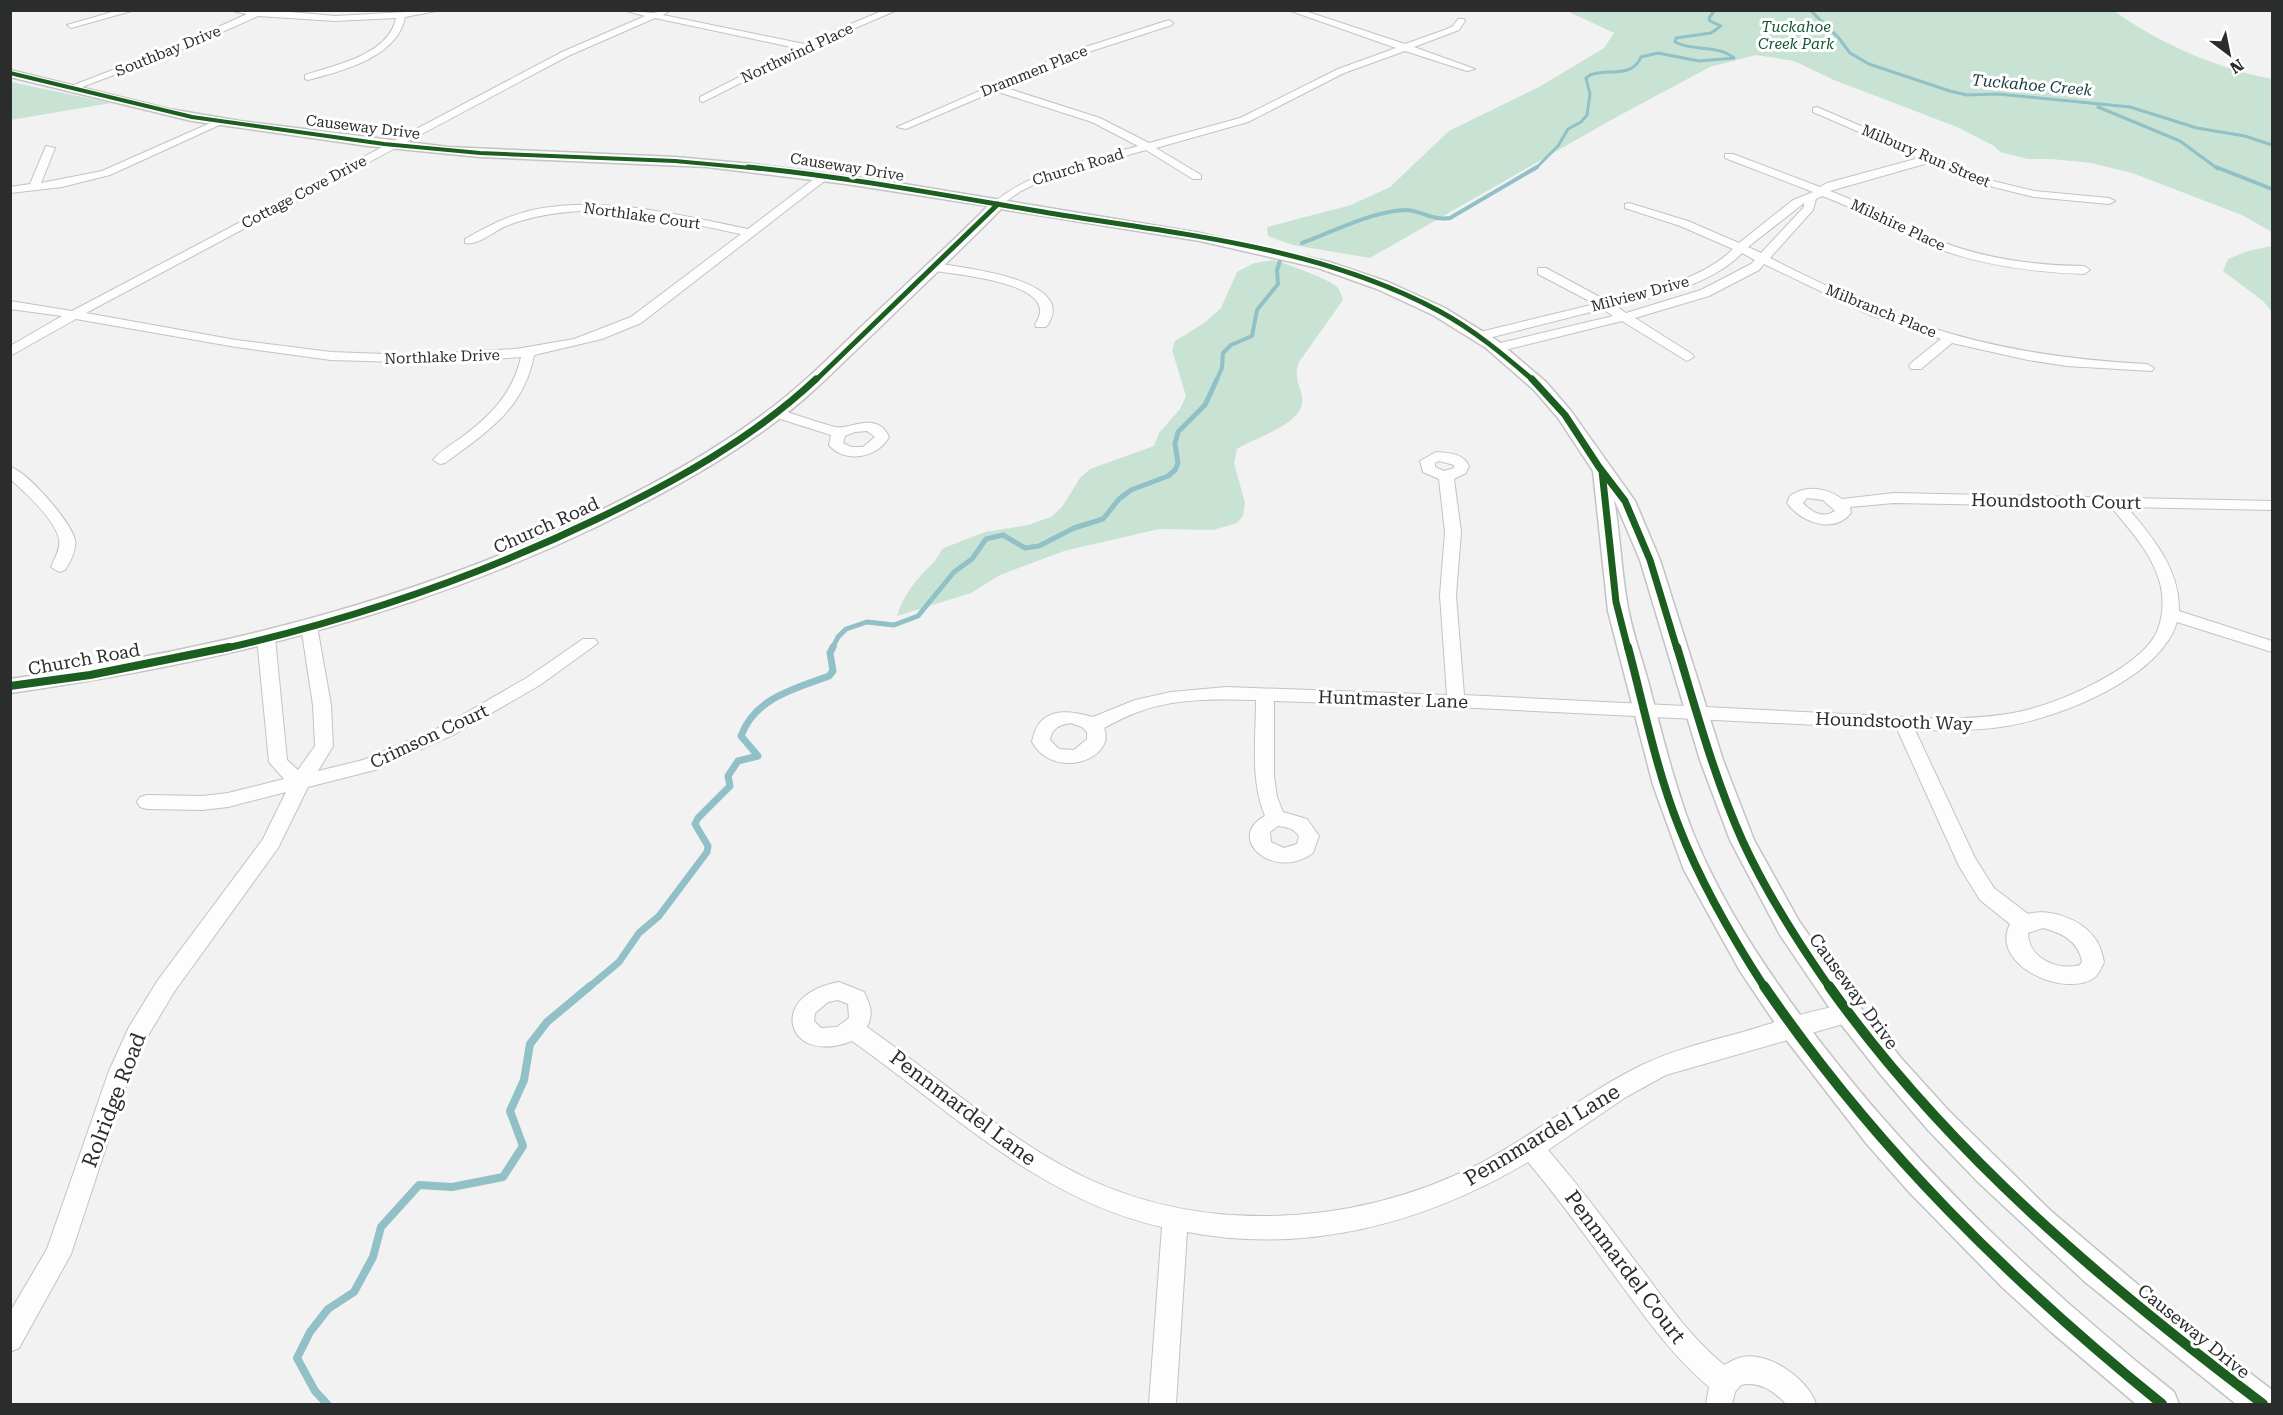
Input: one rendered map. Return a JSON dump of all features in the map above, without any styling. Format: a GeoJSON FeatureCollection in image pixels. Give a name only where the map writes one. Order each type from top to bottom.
{"type":"FeatureCollection","features":[{"type":"Feature","properties":{"kind":"street"},"geometry":{"type":"LineString","coordinates":[[71,25],[131,10]]}},
{"type":"Feature","properties":{"kind":"street"},"geometry":{"type":"LineString","coordinates":[[232,10],[325,20],[401,16],[437,10]]}},
{"type":"Feature","properties":{"kind":"street"},"geometry":{"type":"LineString","coordinates":[[627,10],[804,47]]}},
{"type":"Feature","properties":{"kind":"street","name":"Cottage Cove Drive"},"geometry":{"type":"LineString","coordinates":[[10,352],[73,315],[392,144],[565,54],[667,10]]}},
{"type":"Feature","properties":{"kind":"street","name":"Northwind Place"},"geometry":{"type":"LineString","coordinates":[[703,99],[804,47],[893,10]]}},
{"type":"Feature","properties":{"kind":"street"},"geometry":{"type":"LineString","coordinates":[[1292,10],[1470,69]]}},
{"type":"Feature","properties":{"kind":"street","name":"Southbay Drive"},"geometry":{"type":"LineString","coordinates":[[71,88],[188,44],[260,12]]}},
{"type":"Feature","properties":{"kind":"street"},"geometry":{"type":"LineString","coordinates":[[308,77],[369,53],[387,43],[400,29],[401,16]]}},
{"type":"Feature","properties":{"kind":"street","name":"Church Road"},"geometry":{"type":"LineString","coordinates":[[10,686],[112,671],[266,638],[425,590],[567,534],[662,486],[710,458],[776,413],[998,204],[1017,189],[1045,175],[1244,120],[1341,71],[1456,28],[1461,21]]}},
{"type":"Feature","properties":{"kind":"street","name":"Drammen Place"},"geometry":{"type":"LineString","coordinates":[[902,127],[1080,51],[1169,23]]}},
{"type":"Feature","properties":{"kind":"street","name":"Causeway Drive"},"geometry":{"type":"LineString","coordinates":[[10,73],[221,122],[478,153],[675,161],[823,177],[1221,240],[1312,261],[1360,277],[1415,300],[1481,336],[1527,374],[1561,408],[1602,471],[1621,491],[1649,555],[1722,791],[1744,846],[1764,885],[1813,965],[1898,1074],[1997,1179],[2077,1254],[2152,1319],[2263,1404]]}},
{"type":"Feature","properties":{"kind":"street"},"geometry":{"type":"LineString","coordinates":[[993,87],[1096,120],[1148,146],[1197,177]]}},
{"type":"Feature","properties":{"kind":"street","name":"Milbury Run Street"},"geometry":{"type":"LineString","coordinates":[[1817,110],[1977,180],[2005,188],[2109,201]]}},
{"type":"Feature","properties":{"kind":"street"},"geometry":{"type":"LineString","coordinates":[[10,190],[81,180],[121,168],[221,122]]}},
{"type":"Feature","properties":{"kind":"street"},"geometry":{"type":"LineString","coordinates":[[34,188],[50,148]]}},
{"type":"Feature","properties":{"kind":"street","name":"Milshire Place"},"geometry":{"type":"LineString","coordinates":[[1729,156],[1816,195],[1856,204],[1911,233],[1960,252],[2036,269],[2084,270]]}},
{"type":"Feature","properties":{"kind":"street","name":"Milview Drive"},"geometry":{"type":"LineString","coordinates":[[1481,336],[1643,297],[1684,284],[1715,269],[1797,202],[1853,177],[1929,159]]}},
{"type":"Feature","properties":{"kind":"street","name":"Northlake Drive"},"geometry":{"type":"LineString","coordinates":[[10,305],[265,348],[337,357],[432,359],[528,353],[579,343],[636,320],[823,177]]}},
{"type":"Feature","properties":{"kind":"street","name":"Milview Drive"},"geometry":{"type":"LineString","coordinates":[[1497,348],[1681,302],[1705,293],[1755,267],[1809,208],[1816,195]]}},
{"type":"Feature","properties":{"kind":"street","name":"Northlake Court"},"geometry":{"type":"LineString","coordinates":[[469,241],[486,230],[518,216],[575,206],[608,208],[751,233]]}},
{"type":"Feature","properties":{"kind":"street","name":"Milbranch Place"},"geometry":{"type":"LineString","coordinates":[[1629,206],[1675,218],[1880,314],[1950,338],[2082,366],[2147,369]]}},
{"type":"Feature","properties":{"kind":"street"},"geometry":{"type":"LineString","coordinates":[[933,267],[1007,280],[1031,288],[1044,298],[1047,305],[1045,320],[1041,324]]}},
{"type":"Feature","properties":{"kind":"street"},"geometry":{"type":"LineString","coordinates":[[1542,271],[1585,292],[1687,357]]}},
{"type":"Feature","properties":{"kind":"street"},"geometry":{"type":"LineString","coordinates":[[1916,366],[1950,338]]}},
{"type":"Feature","properties":{"kind":"street"},"geometry":{"type":"LineString","coordinates":[[440,460],[509,403],[524,378],[528,353]]}},
{"type":"Feature","properties":{"kind":"street"},"geometry":{"type":"LineString","coordinates":[[776,413],[839,433]]}},
{"type":"Feature","properties":{"kind":"street"},"geometry":{"type":"LineString","coordinates":[[10,471],[24,481],[66,535],[67,547],[59,567]]}},
{"type":"Feature","properties":{"kind":"street","name":"Causeway Drive"},"geometry":{"type":"LineString","coordinates":[[1602,471],[1602,492],[1609,530],[1618,610],[1665,789],[1686,845],[1733,938],[1822,1066],[1876,1132],[1946,1210],[2038,1299],[2162,1404]]}},
{"type":"Feature","properties":{"kind":"street"},"geometry":{"type":"LineString","coordinates":[[1446,476],[1453,532],[1448,595],[1456,701]]}},
{"type":"Feature","properties":{"kind":"street","name":"Houndstooth Court"},"geometry":{"type":"LineString","coordinates":[[1840,504],[1894,498],[2272,505]]}},
{"type":"Feature","properties":{"kind":"street","name":"Houndstooth Way"},"geometry":{"type":"LineString","coordinates":[[1698,713],[1903,723],[1982,723],[2023,717],[2051,709],[2134,668],[2153,652],[2167,631],[2172,599],[2160,561],[2114,501]]}},
{"type":"Feature","properties":{"kind":"street"},"geometry":{"type":"LineString","coordinates":[[2169,614],[2272,647]]}},
{"type":"Feature","properties":{"kind":"street","name":"Rolridge Road"},"geometry":{"type":"LineString","coordinates":[[10,1339],[58,1254],[120,1071],[136,1034],[166,987],[271,843],[300,783],[324,746],[322,705],[309,626]]}},
{"type":"Feature","properties":{"kind":"street"},"geometry":{"type":"LineString","coordinates":[[266,638],[278,762],[300,783]]}},
{"type":"Feature","properties":{"kind":"street","name":"Crimson Court"},"geometry":{"type":"LineString","coordinates":[[147,802],[201,803],[228,800],[368,765],[421,744],[496,704],[589,643]]}},
{"type":"Feature","properties":{"kind":"street","name":"Huntmaster Lane"},"geometry":{"type":"LineString","coordinates":[[1093,725],[1135,705],[1209,693],[1265,693],[1698,713]]}},
{"type":"Feature","properties":{"kind":"street"},"geometry":{"type":"LineString","coordinates":[[1265,693],[1264,776],[1267,797],[1276,819]]}},
{"type":"Feature","properties":{"kind":"street"},"geometry":{"type":"LineString","coordinates":[[1903,723],[1966,861],[1987,894],[2024,923]]}},
{"type":"Feature","properties":{"kind":"street","name":"Pennmardel Lane"},"geometry":{"type":"LineString","coordinates":[[853,1029],[890,1053],[1000,1141],[1032,1162],[1090,1192],[1175,1219],[1240,1227],[1299,1226],[1352,1221],[1387,1213],[1437,1195],[1477,1177],[1531,1147],[1594,1104],[1650,1072],[1688,1057],[1849,1013]]}},
{"type":"Feature","properties":{"kind":"street","name":"Pennmardel Court"},"geometry":{"type":"LineString","coordinates":[[1531,1147],[1568,1191],[1672,1332],[1721,1393],[1733,1374],[1745,1370],[1758,1370],[1786,1383],[1803,1404]]}},
{"type":"Feature","properties":{"kind":"street"},"geometry":{"type":"LineString","coordinates":[[1162,1404],[1175,1219]]}},
{"type":"Feature","properties":{"kind":"green space","name":"Tuckahoe Creek Park"},"geometry":{"type":"Polygon","coordinates":[[[1567,11],[2114,11],[2150,34],[2189,53],[2230,68],[2272,79],[2272,232],[2242,215],[2132,173],[2091,163],[2028,159],[2000,152],[1994,146],[1957,127],[1834,80],[1794,61],[1756,55],[1710,67],[1611,120],[1370,258],[1293,245],[1268,236],[1267,227],[1351,205],[1390,187],[1449,131],[1539,87],[1604,48],[1614,33],[1567,11]]]}},
{"type":"Feature","properties":{"kind":"green space"},"geometry":{"type":"Polygon","coordinates":[[[11,82],[111,103],[11,120],[11,82]]]}},
{"type":"Feature","properties":{"kind":"green space"},"geometry":{"type":"Polygon","coordinates":[[[2272,246],[2272,312],[2263,301],[2223,271],[2228,259],[2248,251],[2272,246]]]}},
{"type":"Feature","properties":{"kind":"green space"},"geometry":{"type":"Polygon","coordinates":[[[1273,260],[1332,284],[1337,287],[1343,300],[1299,362],[1297,376],[1302,397],[1301,406],[1296,415],[1278,429],[1237,449],[1234,463],[1245,503],[1243,516],[1237,523],[1213,530],[1159,529],[1064,551],[1000,575],[971,593],[897,616],[911,587],[944,548],[985,532],[1028,525],[1051,517],[1062,507],[1080,478],[1090,469],[1154,446],[1159,433],[1180,409],[1186,396],[1172,350],[1175,341],[1204,323],[1221,308],[1237,272],[1254,263],[1273,260]]]}},
{"type":"Feature","properties":{"kind":"waterway"},"geometry":{"type":"LineString","coordinates":[[1537,167],[1558,146],[1568,129],[1581,122],[1587,115],[1590,94],[1586,78],[1590,75],[1625,71],[1637,64],[1641,57],[1658,53],[1699,61],[1734,58],[1713,49],[1690,47],[1675,42],[1676,38],[1711,33],[1721,26],[1710,21],[1709,18],[1715,10]]}},
{"type":"Feature","properties":{"kind":"waterway","name":"Tuckahoe Creek"},"geometry":{"type":"LineString","coordinates":[[1810,10],[1838,37],[1850,53],[1869,64],[1950,91],[1967,95],[1998,94],[2130,107],[2197,128],[2245,136],[2272,145]]}},
{"type":"Feature","properties":{"kind":"waterway"},"geometry":{"type":"LineString","coordinates":[[2098,107],[2180,141],[2218,169]]}},
{"type":"Feature","properties":{"kind":"waterway"},"geometry":{"type":"LineString","coordinates":[[1302,243],[1379,214],[1411,210],[1437,218],[1450,218],[1537,167]]}},
{"type":"Feature","properties":{"kind":"waterway"},"geometry":{"type":"LineString","coordinates":[[2216,167],[2272,189]]}},
{"type":"Feature","properties":{"kind":"waterway"},"geometry":{"type":"LineString","coordinates":[[1216,381],[1222,368],[1223,353],[1231,345],[1252,336],[1257,310],[1278,284],[1277,270],[1280,261]]}},
{"type":"Feature","properties":{"kind":"waterway"},"geometry":{"type":"LineString","coordinates":[[588,988],[619,962],[639,933],[659,916],[707,852],[708,846],[695,824],[698,818],[730,786],[728,776],[738,761],[758,756],[741,736],[747,723],[756,712],[789,691],[829,676],[833,671],[830,653],[838,637],[846,629],[867,622],[894,625],[918,616],[954,572],[972,559],[986,539],[1003,535],[1025,548],[1039,546],[1074,528],[1103,519],[1119,499],[1131,490],[1168,476],[1175,470],[1178,463],[1175,444],[1178,432],[1205,405],[1217,379]]}},
{"type":"Feature","properties":{"kind":"waterway"},"geometry":{"type":"LineString","coordinates":[[327,1404],[315,1391],[297,1358],[310,1332],[328,1309],[354,1292],[373,1257],[381,1227],[419,1185],[452,1187],[503,1177],[523,1146],[510,1111],[524,1080],[530,1044],[547,1022],[590,986]]}},
{"type":"Feature","properties":{"kind":"cycle path"},"geometry":{"type":"LineString","coordinates":[[10,73],[146,107],[240,125],[448,151],[675,161],[800,173],[1200,237],[1262,249],[1323,265],[1383,285],[1439,311],[1492,344],[1549,395],[1625,501],[1650,560],[1711,760],[1742,840],[1764,885],[1790,928],[1847,1011],[1891,1067],[1988,1172],[2041,1222],[2150,1317],[2263,1404]]}},
{"type":"Feature","properties":{"kind":"cycle path"},"geometry":{"type":"LineString","coordinates":[[10,686],[169,661],[326,622],[479,571],[554,540],[626,505],[710,458],[751,432],[789,403],[998,204]]}},
{"type":"Feature","properties":{"kind":"cycle path"},"geometry":{"type":"LineString","coordinates":[[1602,471],[1618,611],[1658,765],[1686,845],[1735,941],[1795,1030],[1835,1082],[1920,1182],[2013,1276],[2111,1363],[2162,1404]]}}]}
